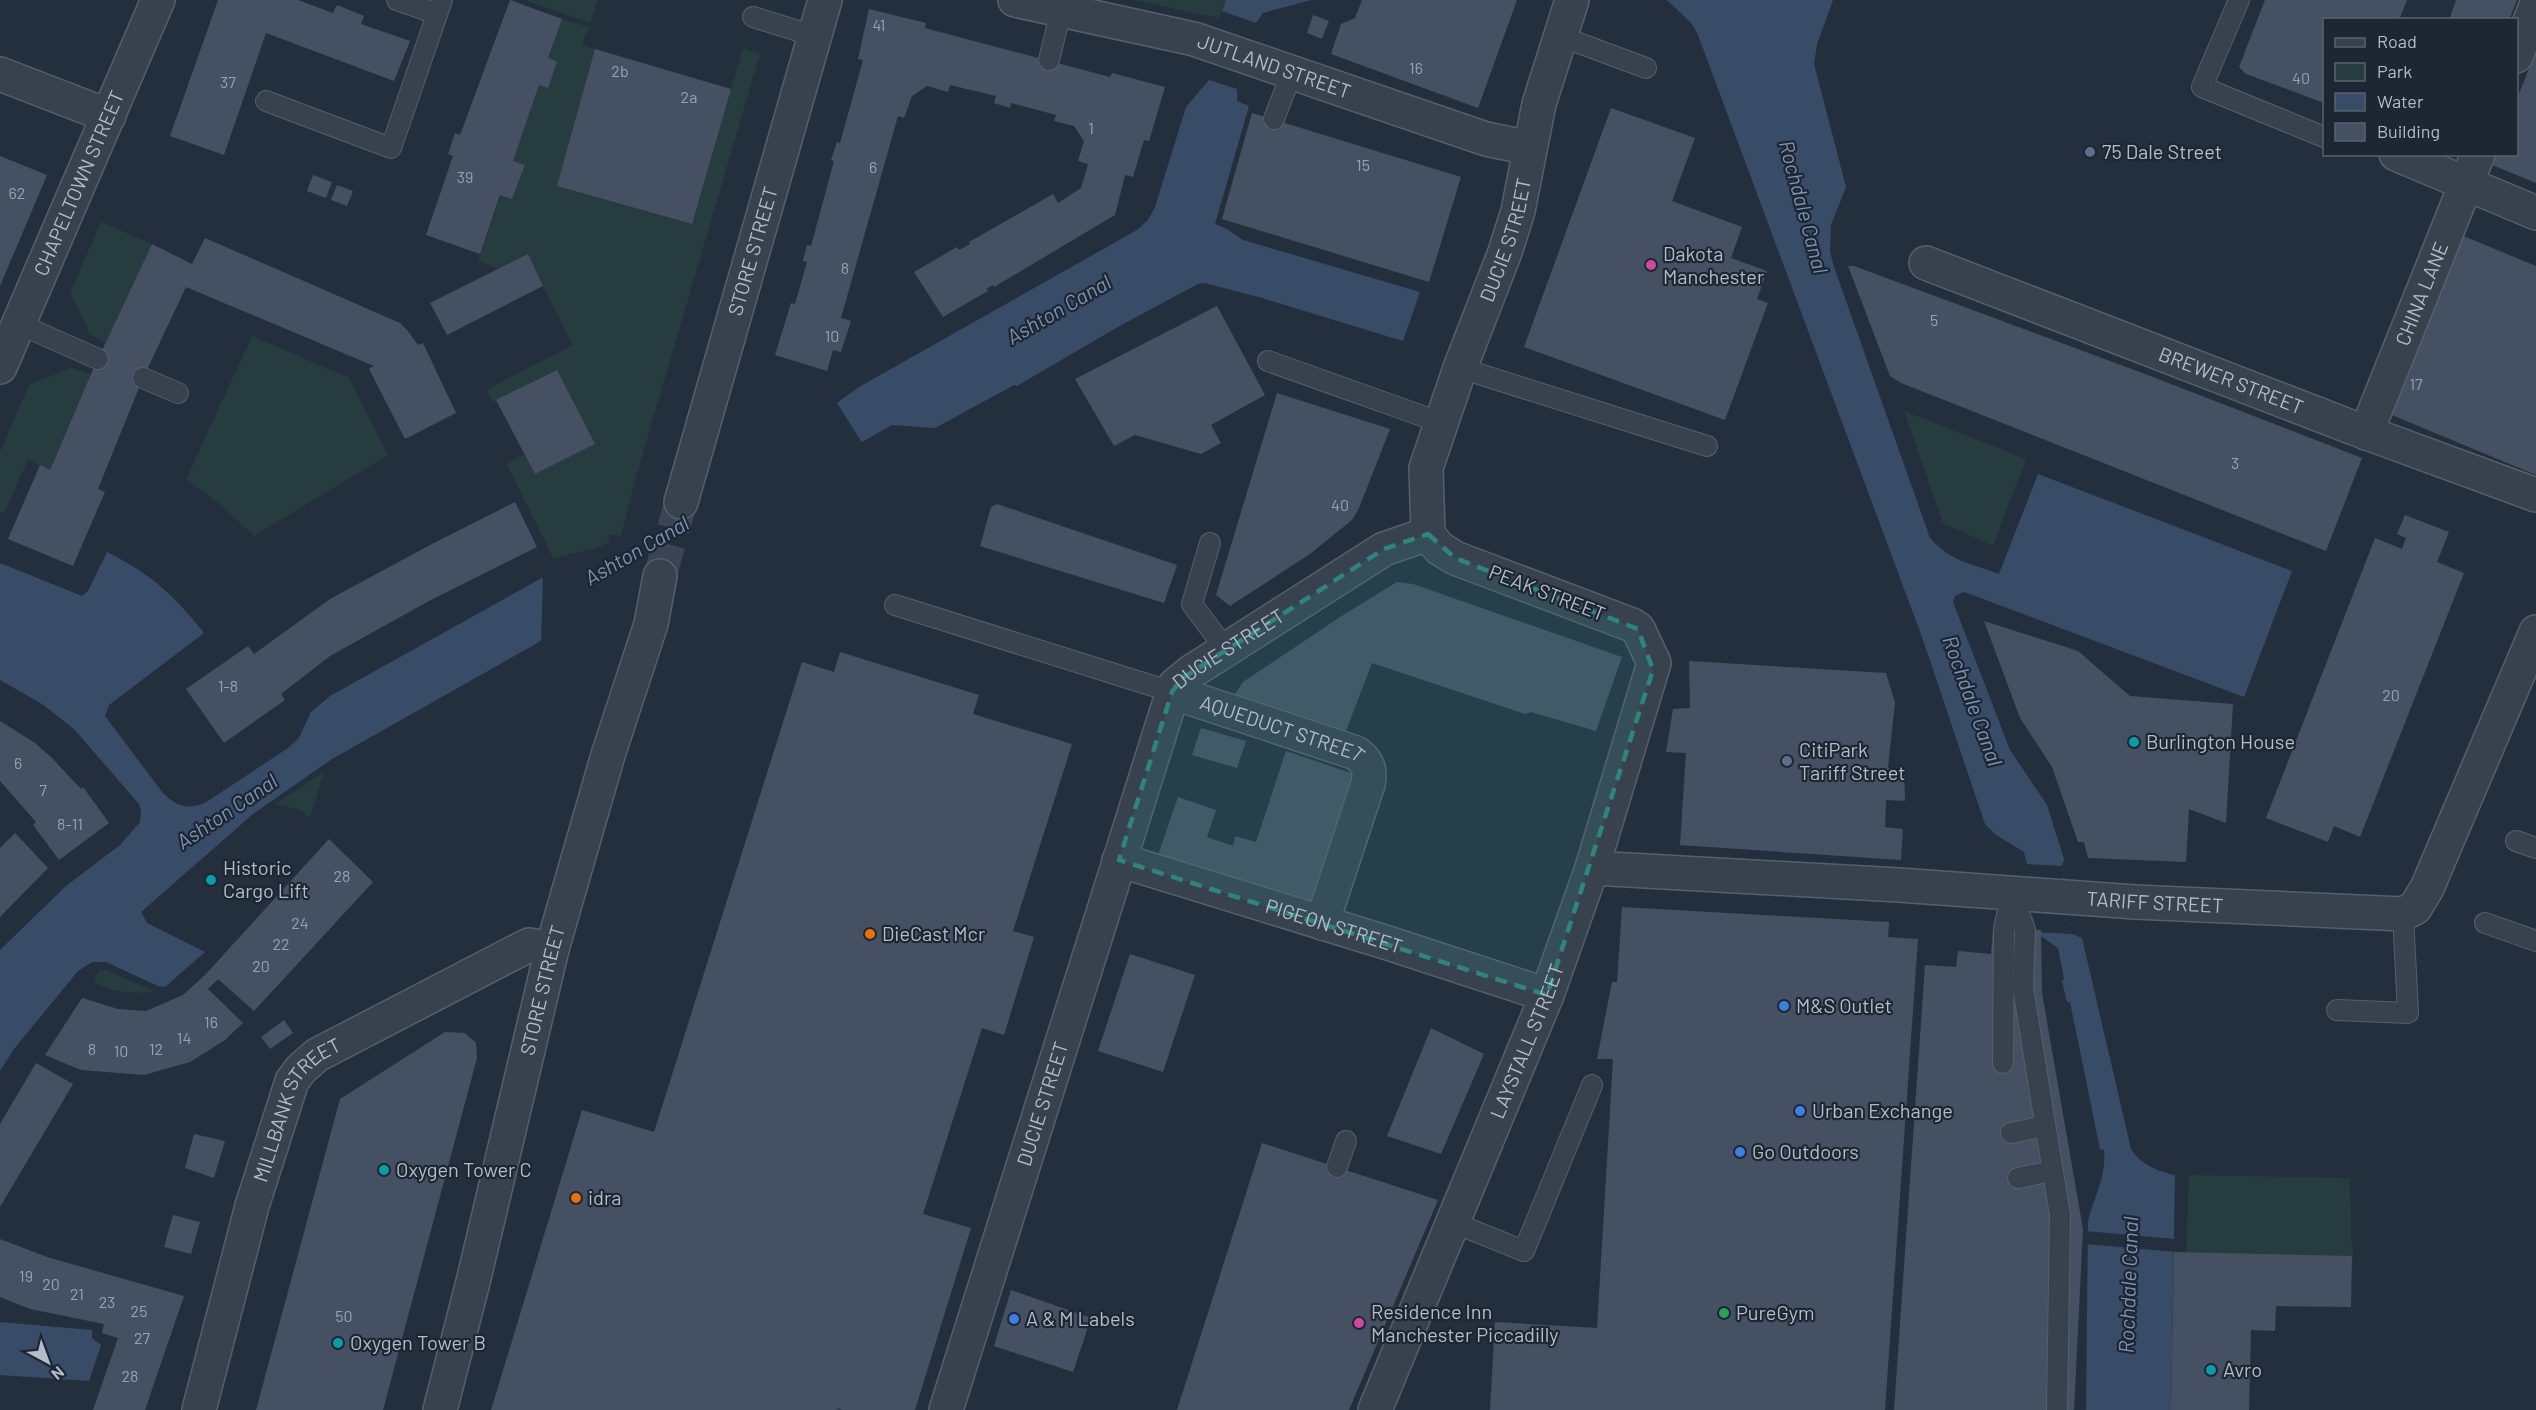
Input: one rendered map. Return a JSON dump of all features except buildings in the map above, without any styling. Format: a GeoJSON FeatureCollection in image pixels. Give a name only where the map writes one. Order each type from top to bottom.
{"type":"FeatureCollection","features":[{"type":"Feature","properties":{"kind":"street","name":"CHAPELTOWN STREET"},"geometry":{"type":"LineString","coordinates":[[0,367],[158,0]]}},
{"type":"Feature","properties":{"kind":"street","name":"STORE STREET"},"geometry":{"type":"LineString","coordinates":[[681,502],[825,0]]}},
{"type":"Feature","properties":{"kind":"street","name":"JUTLAND STREET"},"geometry":{"type":"LineString","coordinates":[[1015,0],[1194,39],[1486,139],[1530,148]]}},
{"type":"Feature","properties":{"kind":"street","name":"DUCIE STREET"},"geometry":{"type":"LineString","coordinates":[[946,1410],[1175,685],[1384,549],[1428,534],[1426,468],[1460,368],[1506,252],[1518,211],[1539,104],[1572,0]]}},
{"type":"Feature","properties":{"kind":"street"},"geometry":{"type":"LineString","coordinates":[[2518,53],[2536,6]]}},
{"type":"Feature","properties":{"kind":"street"},"geometry":{"type":"LineString","coordinates":[[0,74],[109,116]]}},
{"type":"Feature","properties":{"kind":"street"},"geometry":{"type":"LineString","coordinates":[[2406,156],[2472,169],[2536,213]]}},
{"type":"Feature","properties":{"kind":"street","name":"CHINA LANE"},"geometry":{"type":"LineString","coordinates":[[2366,433],[2472,169]]}},
{"type":"Feature","properties":{"kind":"street","name":"BREWER STREET"},"geometry":{"type":"LineString","coordinates":[[1926,263],[2366,433],[2536,495]]}},
{"type":"Feature","properties":{"kind":"street","name":"PEAK STREET"},"geometry":{"type":"LineString","coordinates":[[1428,534],[1438,548],[1455,558],[1632,625],[1638,630],[1654,663]]}},
{"type":"Feature","properties":{"kind":"street","name":"STORE STREET"},"geometry":{"type":"LineString","coordinates":[[440,1410],[473,1282],[552,949],[608,755],[651,624],[660,576]]}},
{"type":"Feature","properties":{"kind":"street"},"geometry":{"type":"LineString","coordinates":[[2403,914],[2415,908],[2427,888],[2536,632]]}},
{"type":"Feature","properties":{"kind":"street","name":"LAYSTALL STREET"},"geometry":{"type":"LineString","coordinates":[[1375,1410],[1547,995],[1593,868],[1654,663]]}},
{"type":"Feature","properties":{"kind":"street","name":"AQUEDUCT STREET"},"geometry":{"type":"LineString","coordinates":[[1172,692],[1356,753],[1364,759],[1370,769],[1368,784],[1322,923]]}},
{"type":"Feature","properties":{"kind":"street","name":"PIGEON STREET"},"geometry":{"type":"LineString","coordinates":[[1119,860],[1547,995]]}},
{"type":"Feature","properties":{"kind":"street","name":"TARIFF STREET"},"geometry":{"type":"LineString","coordinates":[[1593,868],[2084,899],[2403,914]]}},
{"type":"Feature","properties":{"kind":"street","name":"MILLBANK STREET"},"geometry":{"type":"LineString","coordinates":[[199,1410],[252,1206],[292,1081],[296,1075],[318,1055],[529,945],[552,949]]}},
{"type":"Feature","properties":{"kind":"lane"},"geometry":{"type":"LineString","coordinates":[[266,101],[391,148],[440,7],[397,0]]}},
{"type":"Feature","properties":{"kind":"lane"},"geometry":{"type":"LineString","coordinates":[[2239,0],[2202,87],[2323,136]]}},
{"type":"Feature","properties":{"kind":"lane"},"geometry":{"type":"LineString","coordinates":[[1049,60],[1061,11]]}},
{"type":"Feature","properties":{"kind":"lane"},"geometry":{"type":"LineString","coordinates":[[753,17],[814,36]]}},
{"type":"Feature","properties":{"kind":"lane"},"geometry":{"type":"LineString","coordinates":[[1560,36],[1646,68]]}},
{"type":"Feature","properties":{"kind":"lane"},"geometry":{"type":"LineString","coordinates":[[1274,120],[1286,70]]}},
{"type":"Feature","properties":{"kind":"lane"},"geometry":{"type":"LineString","coordinates":[[19,324],[98,359]]}},
{"type":"Feature","properties":{"kind":"lane"},"geometry":{"type":"LineString","coordinates":[[1268,361],[1442,423]]}},
{"type":"Feature","properties":{"kind":"lane"},"geometry":{"type":"LineString","coordinates":[[1460,368],[1707,446]]}},
{"type":"Feature","properties":{"kind":"lane"},"geometry":{"type":"LineString","coordinates":[[143,378],[178,393]]}},
{"type":"Feature","properties":{"kind":"lane"},"geometry":{"type":"LineString","coordinates":[[1210,543],[1192,604],[1226,650]]}},
{"type":"Feature","properties":{"kind":"lane"},"geometry":{"type":"LineString","coordinates":[[895,605],[1172,692]]}},
{"type":"Feature","properties":{"kind":"lane"},"geometry":{"type":"LineString","coordinates":[[2516,841],[2536,848]]}},
{"type":"Feature","properties":{"kind":"lane"},"geometry":{"type":"LineString","coordinates":[[2003,1063],[2004,928],[2012,894]]}},
{"type":"Feature","properties":{"kind":"lane"},"geometry":{"type":"LineString","coordinates":[[2012,894],[2025,930],[2023,988],[2060,1215],[2056,1410]]}},
{"type":"Feature","properties":{"kind":"lane"},"geometry":{"type":"LineString","coordinates":[[2337,1010],[2408,1013],[2403,914]]}},
{"type":"Feature","properties":{"kind":"lane"},"geometry":{"type":"LineString","coordinates":[[2485,923],[2536,941]]}},
{"type":"Feature","properties":{"kind":"lane"},"geometry":{"type":"LineString","coordinates":[[1452,1222],[1524,1251],[1592,1085]]}},
{"type":"Feature","properties":{"kind":"lane"},"geometry":{"type":"LineString","coordinates":[[2011,1133],[2044,1126]]}},
{"type":"Feature","properties":{"kind":"lane"},"geometry":{"type":"LineString","coordinates":[[1337,1167],[1346,1142]]}},
{"type":"Feature","properties":{"kind":"lane"},"geometry":{"type":"LineString","coordinates":[[2018,1178],[2052,1172]]}},
{"type":"Feature","properties":{"kind":"highlighted area"},"geometry":{"type":"Polygon","coordinates":[[[1428,534],[1455,558],[1638,629],[1653,670],[1547,995],[1119,860],[1172,692],[1181,679],[1384,549],[1428,534]]]}},
{"type":"Feature","properties":{"kind":"green space"},"geometry":{"type":"Polygon","coordinates":[[[525,0],[598,0],[590,23],[525,0]]]}},
{"type":"Feature","properties":{"kind":"green space"},"geometry":{"type":"Polygon","coordinates":[[[1134,0],[1226,0],[1219,18],[1134,0]]]}},
{"type":"Feature","properties":{"kind":"green space"},"geometry":{"type":"Polygon","coordinates":[[[562,19],[589,27],[582,45],[595,49],[558,186],[691,224],[743,48],[760,54],[638,470],[621,536],[610,534],[608,543],[553,558],[507,464],[524,454],[535,474],[594,444],[557,370],[493,402],[486,390],[573,345],[543,286],[478,261],[539,85],[548,88],[557,62],[548,58],[562,19]]]}},
{"type":"Feature","properties":{"kind":"green space"},"geometry":{"type":"Polygon","coordinates":[[[101,222],[152,244],[106,342],[90,334],[70,293],[101,222]]]}},
{"type":"Feature","properties":{"kind":"green space"},"geometry":{"type":"Polygon","coordinates":[[[252,336],[349,378],[388,455],[254,536],[222,506],[186,479],[252,336]]]}},
{"type":"Feature","properties":{"kind":"green space"},"geometry":{"type":"Polygon","coordinates":[[[71,368],[91,374],[50,470],[28,460],[4,513],[0,512],[0,452],[29,385],[71,368]]]}},
{"type":"Feature","properties":{"kind":"green space"},"geometry":{"type":"Polygon","coordinates":[[[1904,411],[2026,459],[1993,546],[1943,523],[1904,411]]]}},
{"type":"Feature","properties":{"kind":"green space"},"geometry":{"type":"Polygon","coordinates":[[[324,772],[310,818],[301,810],[275,804],[324,772]]]}},
{"type":"Feature","properties":{"kind":"green space"},"geometry":{"type":"Polygon","coordinates":[[[100,970],[106,970],[154,991],[131,992],[105,987],[94,980],[100,970]]]}},
{"type":"Feature","properties":{"kind":"green space"},"geometry":{"type":"Polygon","coordinates":[[[2189,1175],[2350,1178],[2351,1237],[2354,1257],[2186,1253],[2189,1175]]]}},
{"type":"Feature","properties":{"kind":"water"},"geometry":{"type":"Polygon","coordinates":[[[1226,0],[1311,0],[1263,13],[1256,23],[1222,11],[1226,0]]]}},
{"type":"Feature","properties":{"kind":"water","name":"Rochdale Canal"},"geometry":{"type":"Polygon","coordinates":[[[1667,0],[1833,0],[1817,44],[1814,64],[1846,187],[1831,225],[1830,252],[1930,538],[1938,546],[1962,561],[1999,574],[2038,474],[2292,571],[2244,697],[1964,592],[1955,596],[1953,602],[2010,750],[2047,805],[2064,859],[2062,866],[2072,934],[2082,938],[2131,1149],[2139,1159],[2150,1166],[2175,1175],[2171,1410],[2086,1410],[2088,1221],[2102,1177],[2104,1150],[2100,1149],[2070,1002],[2067,1002],[2062,981],[2064,979],[2058,948],[2035,932],[2024,852],[1996,835],[1985,824],[1922,637],[1698,35],[1692,24],[1667,0]]]}},
{"type":"Feature","properties":{"kind":"water","name":"Ashton Canal"},"geometry":{"type":"Polygon","coordinates":[[[1209,80],[1237,89],[1237,101],[1249,106],[1215,224],[1243,240],[1420,292],[1403,341],[1262,298],[1205,283],[1198,284],[1116,328],[1017,386],[1014,385],[935,428],[892,425],[581,600],[539,642],[332,759],[253,814],[141,912],[147,923],[205,952],[165,987],[158,986],[106,962],[92,962],[78,971],[14,1049],[0,1071],[0,950],[66,886],[120,845],[140,822],[141,811],[139,804],[74,729],[42,704],[0,680],[0,563],[82,596],[88,591],[107,552],[161,586],[193,620],[204,633],[109,705],[105,716],[163,793],[182,806],[205,803],[288,748],[299,738],[311,712],[330,696],[540,579],[561,571],[589,565],[780,456],[824,412],[859,387],[1137,230],[1148,220],[1155,207],[1186,107],[1209,80]]]}},
{"type":"Feature","properties":{"kind":"water"},"geometry":{"type":"Polygon","coordinates":[[[0,1322],[92,1330],[92,1338],[101,1345],[89,1381],[0,1375],[0,1322]]]}},
{"type":"Feature","properties":{"kind":"pier"},"geometry":{"type":"Polygon","coordinates":[[[835,400],[863,444],[573,609],[541,645],[543,574],[588,562],[778,454],[786,442],[835,400]]]}},
{"type":"Feature","properties":{"kind":"pier"},"geometry":{"type":"Polygon","coordinates":[[[2027,864],[2062,866],[2072,934],[2035,932],[2027,864]]]}},
{"type":"Feature","properties":{"kind":"pier"},"geometry":{"type":"Polygon","coordinates":[[[2085,1231],[2176,1239],[2177,1252],[2085,1244],[2085,1231]]]}},
{"type":"Feature","properties":{"kind":"tunnel"},"geometry":{"type":"LineString","coordinates":[[660,576],[681,502]]}},
{"type":"Feature","properties":{"kind":"place","name":"75 Dale Street"},"geometry":{"type":"Point","coordinates":[2090,152]}},
{"type":"Feature","properties":{"kind":"place","name":"Dakota Manchester"},"geometry":{"type":"Point","coordinates":[1651,265]}},
{"type":"Feature","properties":{"kind":"place","name":"Burlington House"},"geometry":{"type":"Point","coordinates":[2134,742]}},
{"type":"Feature","properties":{"kind":"place","name":"CitiPark Tariff Street"},"geometry":{"type":"Point","coordinates":[1787,761]}},
{"type":"Feature","properties":{"kind":"place","name":"Historic Cargo Lift"},"geometry":{"type":"Point","coordinates":[211,880]}},
{"type":"Feature","properties":{"kind":"place","name":"DieCast Mcr"},"geometry":{"type":"Point","coordinates":[870,934]}},
{"type":"Feature","properties":{"kind":"place","name":"M&S Outlet"},"geometry":{"type":"Point","coordinates":[1784,1006]}},
{"type":"Feature","properties":{"kind":"place","name":"Urban Exchange"},"geometry":{"type":"Point","coordinates":[1800,1111]}},
{"type":"Feature","properties":{"kind":"place","name":"Go Outdoors"},"geometry":{"type":"Point","coordinates":[1740,1152]}},
{"type":"Feature","properties":{"kind":"place","name":"Oxygen Tower C"},"geometry":{"type":"Point","coordinates":[384,1170]}},
{"type":"Feature","properties":{"kind":"place","name":"idra"},"geometry":{"type":"Point","coordinates":[576,1198]}},
{"type":"Feature","properties":{"kind":"place","name":"PureGym"},"geometry":{"type":"Point","coordinates":[1724,1313]}},
{"type":"Feature","properties":{"kind":"place","name":"A & M Labels"},"geometry":{"type":"Point","coordinates":[1014,1319]}},
{"type":"Feature","properties":{"kind":"place","name":"Residence Inn Manchester Piccadilly"},"geometry":{"type":"Point","coordinates":[1359,1323]}},
{"type":"Feature","properties":{"kind":"place","name":"Oxygen Tower B"},"geometry":{"type":"Point","coordinates":[338,1343]}},
{"type":"Feature","properties":{"kind":"place","name":"Avro"},"geometry":{"type":"Point","coordinates":[2211,1370]}}]}
